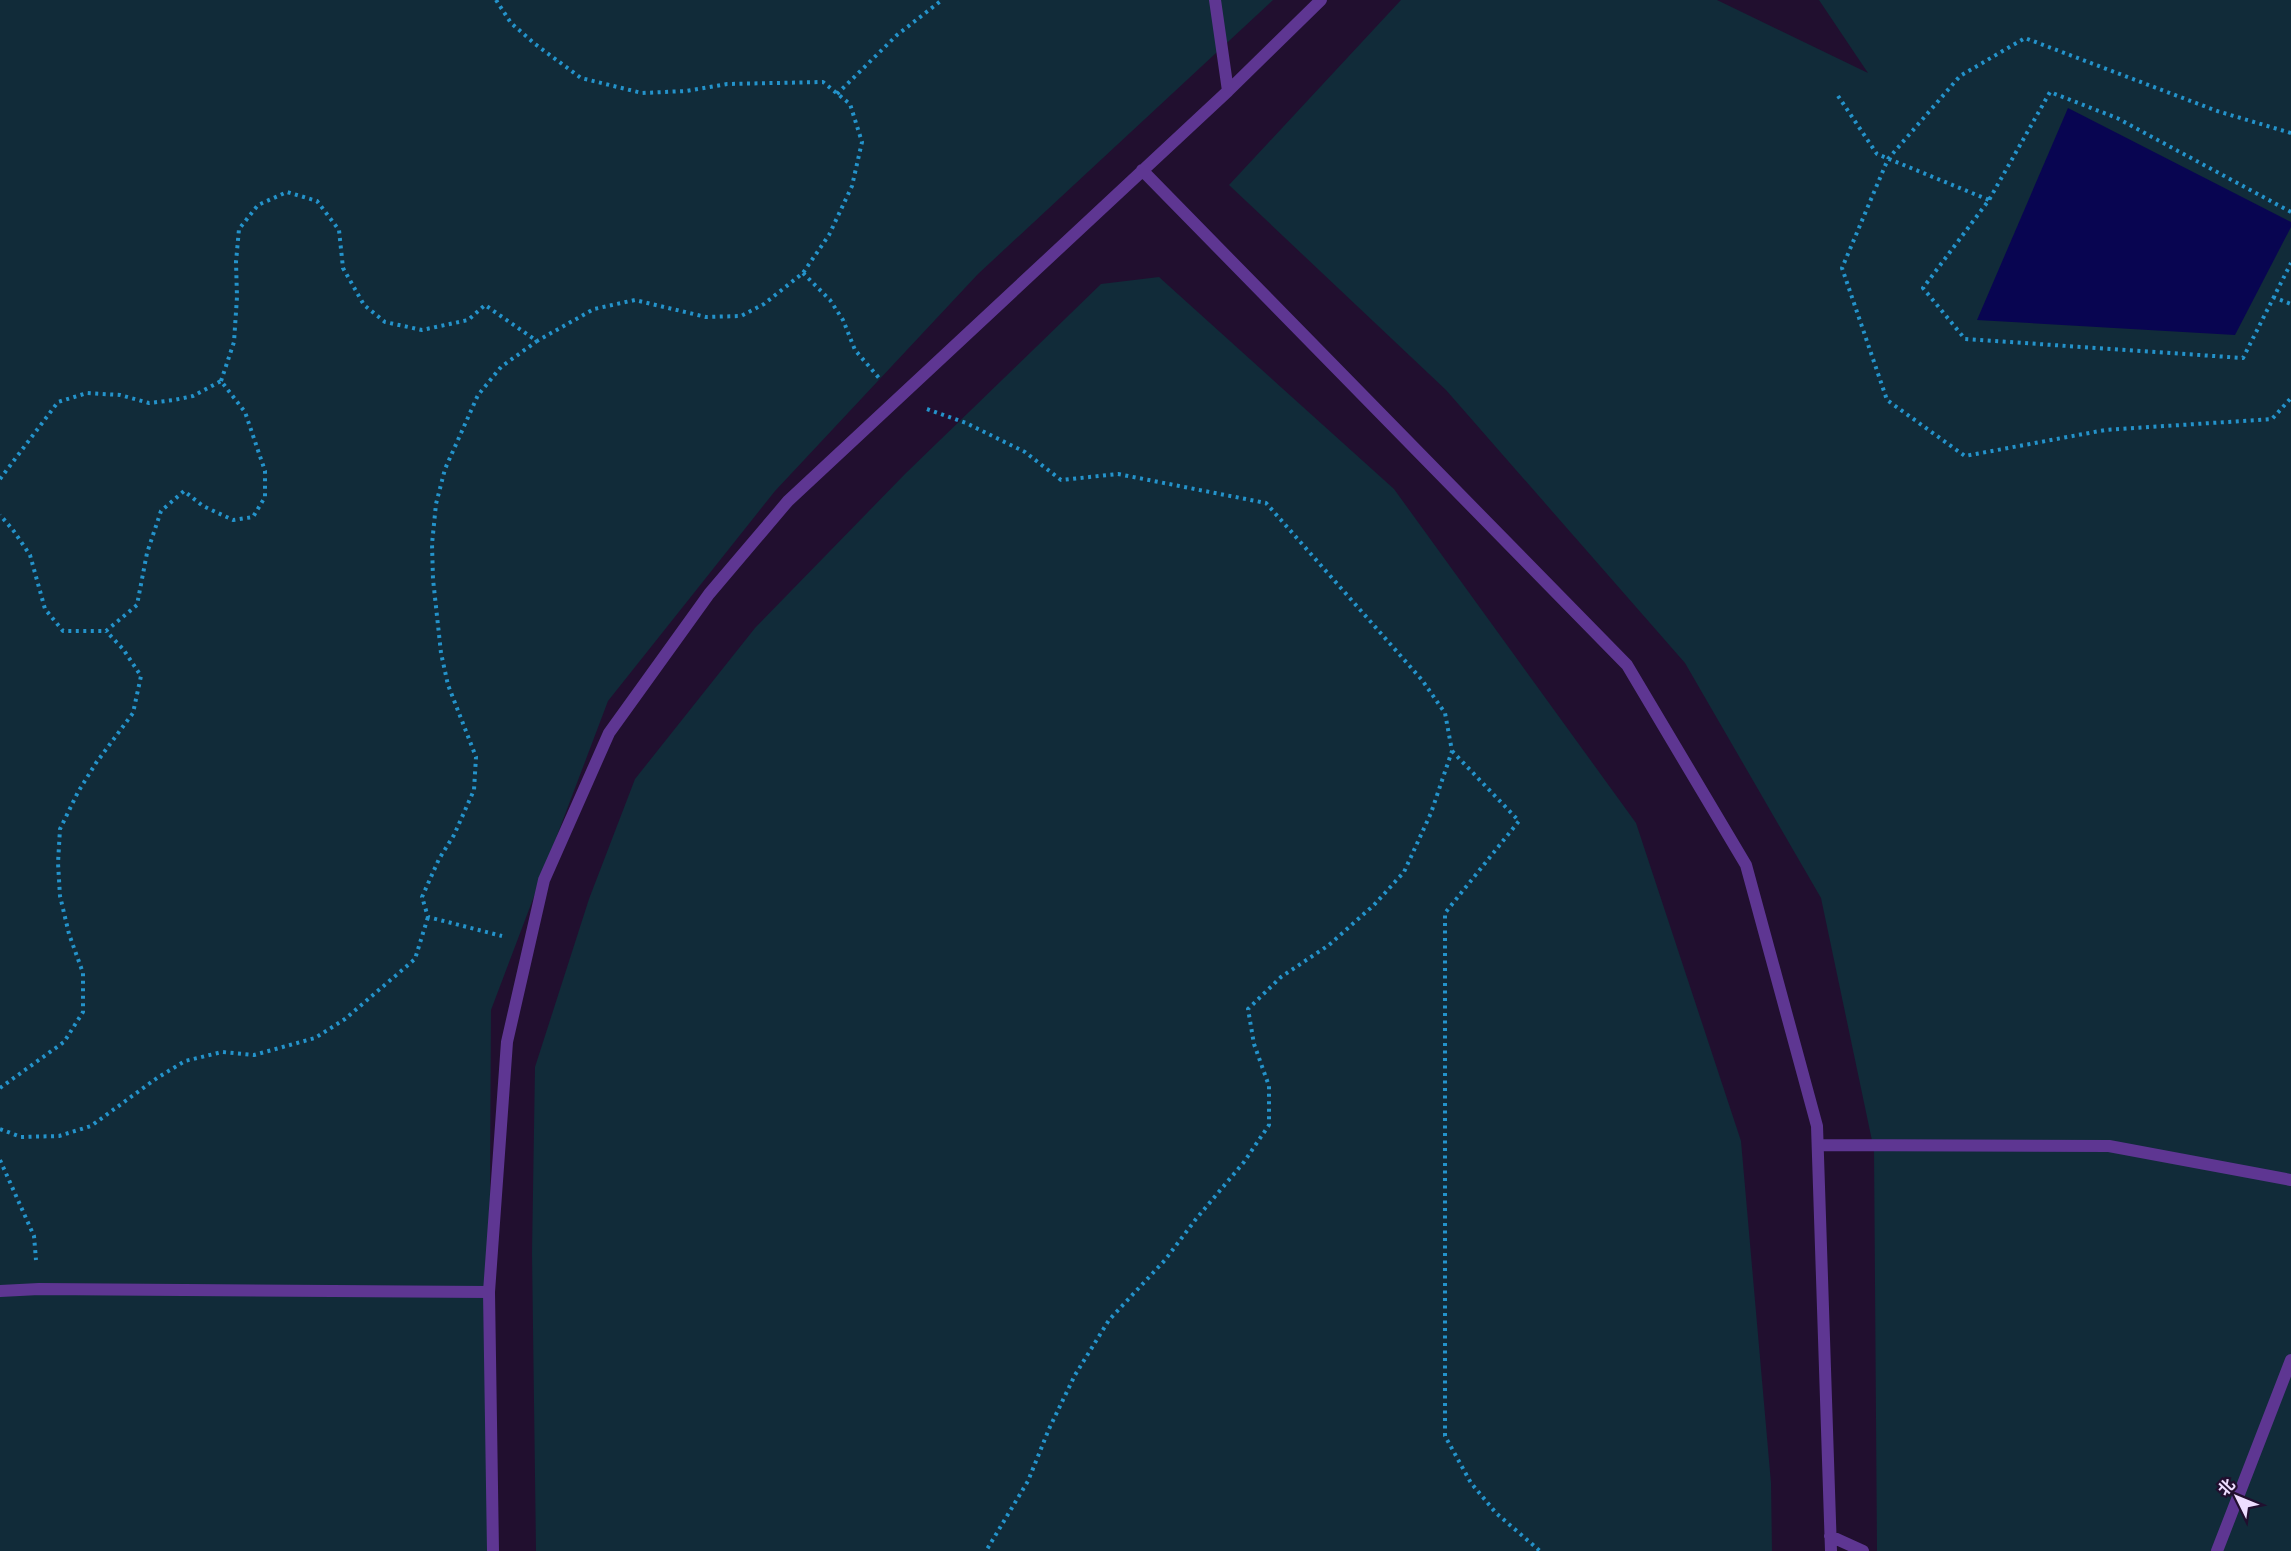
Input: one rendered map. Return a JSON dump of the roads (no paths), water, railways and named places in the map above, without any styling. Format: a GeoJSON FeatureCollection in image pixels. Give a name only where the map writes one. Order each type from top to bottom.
{"type":"FeatureCollection","features":[{"type":"Feature","properties":{"kind":"lane"},"geometry":{"type":"LineString","coordinates":[[1215,0],[1228,91]]}},
{"type":"Feature","properties":{"kind":"lane"},"geometry":{"type":"LineString","coordinates":[[493,1551],[489,1292],[507,1041],[544,880],[609,733],[709,594],[788,501],[1228,91],[1321,0]]}},
{"type":"Feature","properties":{"kind":"lane"},"geometry":{"type":"LineString","coordinates":[[1142,170],[1627,665],[1746,865],[1817,1126],[1831,1551]]}},
{"type":"Feature","properties":{"kind":"lane"},"geometry":{"type":"LineString","coordinates":[[1818,1145],[2109,1146],[2291,1180]]}},
{"type":"Feature","properties":{"kind":"lane"},"geometry":{"type":"LineString","coordinates":[[0,1291],[39,1289],[489,1292]]}},
{"type":"Feature","properties":{"kind":"lane"},"geometry":{"type":"LineString","coordinates":[[2217,1551],[2291,1360]]}},
{"type":"Feature","properties":{"kind":"lane"},"geometry":{"type":"LineString","coordinates":[[1830,1536],[1863,1551]]}}]}
